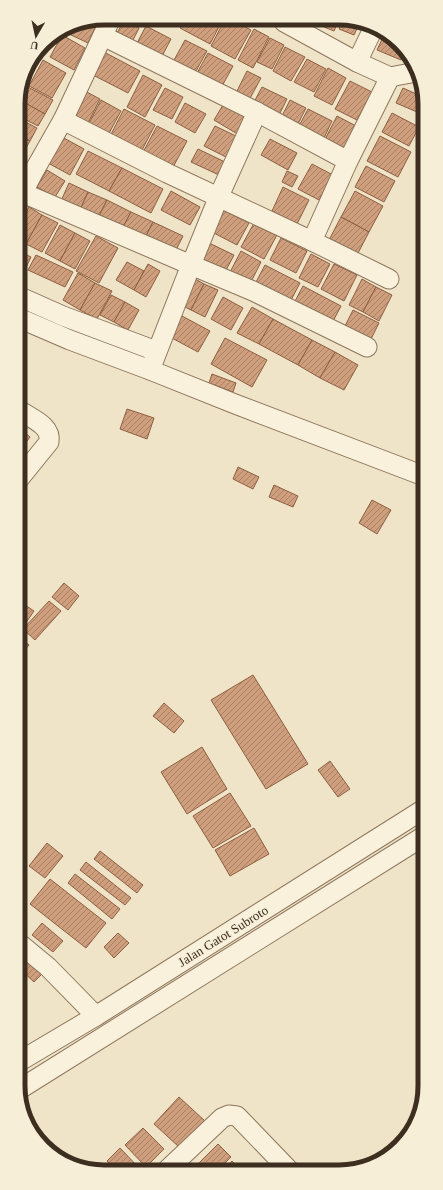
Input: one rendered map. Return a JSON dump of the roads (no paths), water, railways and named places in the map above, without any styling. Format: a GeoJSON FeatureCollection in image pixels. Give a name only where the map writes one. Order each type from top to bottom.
{"type":"FeatureCollection","features":[{"type":"Feature","properties":{"kind":"street"},"geometry":{"type":"LineString","coordinates":[[25,190],[63,120],[108,25]]}},
{"type":"Feature","properties":{"kind":"street"},"geometry":{"type":"LineString","coordinates":[[291,25],[357,62],[390,77],[411,73]]}},
{"type":"Feature","properties":{"kind":"street"},"geometry":{"type":"LineString","coordinates":[[357,62],[372,32]]}},
{"type":"Feature","properties":{"kind":"street"},"geometry":{"type":"LineString","coordinates":[[103,36],[257,112],[348,161]]}},
{"type":"Feature","properties":{"kind":"street"},"geometry":{"type":"LineString","coordinates":[[312,241],[348,161],[390,77]]}},
{"type":"Feature","properties":{"kind":"street"},"geometry":{"type":"LineString","coordinates":[[150,370],[156,351],[219,196],[257,112]]}},
{"type":"Feature","properties":{"kind":"street"},"geometry":{"type":"LineString","coordinates":[[63,120],[167,173],[219,196],[389,279]]}},
{"type":"Feature","properties":{"kind":"street"},"geometry":{"type":"LineString","coordinates":[[25,199],[253,291],[367,347]]}},
{"type":"Feature","properties":{"kind":"street"},"geometry":{"type":"LineString","coordinates":[[25,299],[63,316],[156,351]]}},
{"type":"Feature","properties":{"kind":"street"},"geometry":{"type":"LineString","coordinates":[[25,324],[150,370],[418,474]]}},
{"type":"Feature","properties":{"kind":"street"},"geometry":{"type":"LineString","coordinates":[[25,414],[40,423],[48,432],[50,438],[49,442],[25,472]]}},
{"type":"Feature","properties":{"kind":"street","name":"Jalan Gatot Subroto"},"geometry":{"type":"LineString","coordinates":[[25,1058],[96,1016],[418,813]]}},
{"type":"Feature","properties":{"kind":"street","name":"Jalan Gatot Subroto"},"geometry":{"type":"LineString","coordinates":[[25,1085],[418,840]]}},
{"type":"Feature","properties":{"kind":"street"},"geometry":{"type":"LineString","coordinates":[[25,946],[48,967],[96,1016]]}},
{"type":"Feature","properties":{"kind":"street"},"geometry":{"type":"LineString","coordinates":[[172,1165],[222,1118],[229,1115],[237,1116],[284,1165]]}}]}
